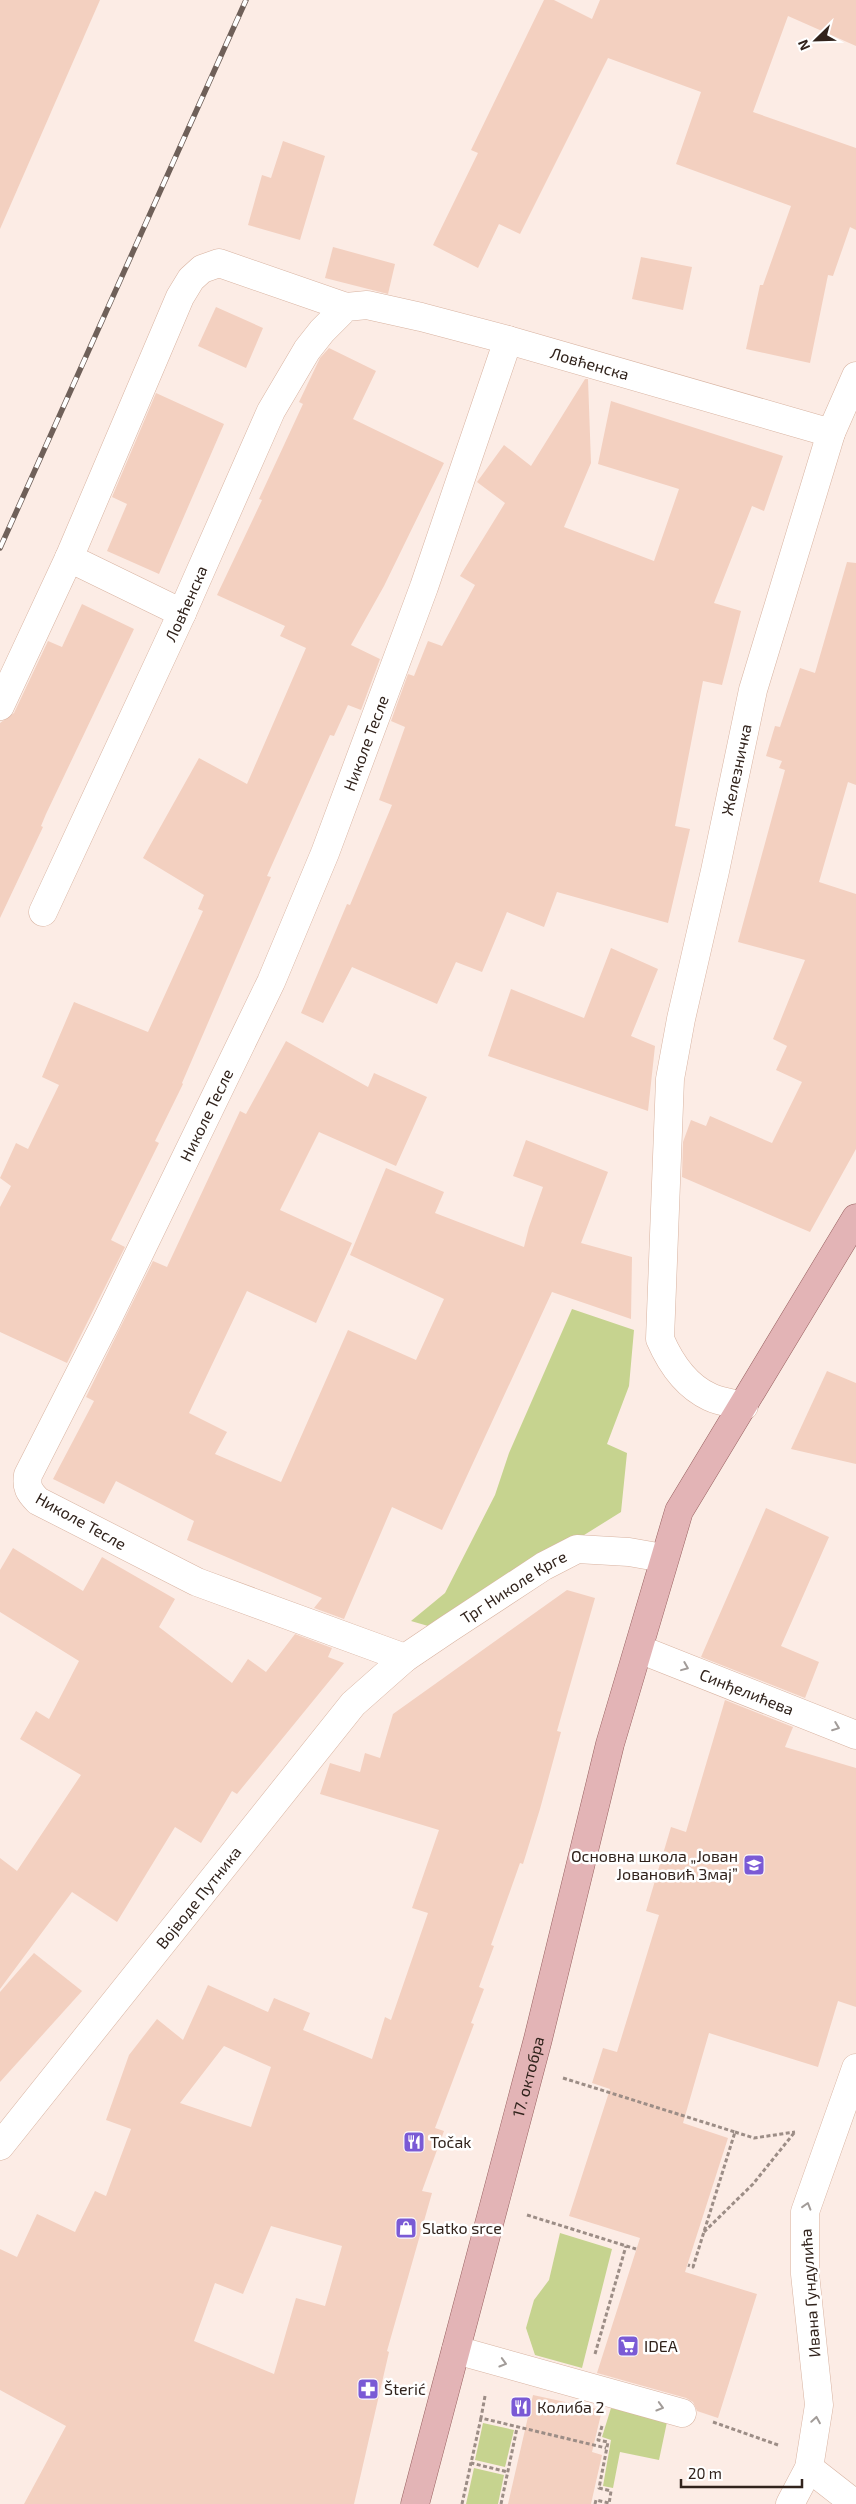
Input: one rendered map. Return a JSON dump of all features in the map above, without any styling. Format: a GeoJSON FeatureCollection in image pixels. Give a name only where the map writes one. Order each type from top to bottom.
{"type":"FeatureCollection","features":[{"type":"Feature","properties":{"kind":"main road"},"geometry":{"type":"LineString","coordinates":[[639,1649],[663,1558],[679,1511],[698,1476],[744,1406],[856,1218]]}},
{"type":"Feature","properties":{"kind":"main road","name":"17. октобра"},"geometry":{"type":"LineString","coordinates":[[415,2504],[495,2205],[610,1744],[639,1649]]}},
{"type":"Feature","properties":{"kind":"street","name":"Ловћенска"},"geometry":{"type":"LineString","coordinates":[[0,706],[70,558],[159,345],[191,279],[202,269],[219,263],[346,307],[367,305],[508,340],[831,434]]}},
{"type":"Feature","properties":{"kind":"street","name":"Ловћенска"},"geometry":{"type":"LineString","coordinates":[[43,912],[182,614],[271,411],[307,350],[322,331],[346,307]]}},
{"type":"Feature","properties":{"kind":"street","name":"Николе Тесле"},"geometry":{"type":"LineString","coordinates":[[405,1658],[197,1582],[38,1501],[30,1493],[26,1485],[28,1475],[110,1314],[271,982],[326,853],[424,587],[508,340]]}},
{"type":"Feature","properties":{"kind":"street","name":"Железничка"},"geometry":{"type":"LineString","coordinates":[[744,1406],[710,1397],[669,1359],[660,1339],[670,1079],[681,1019],[754,690],[831,434],[856,376]]}},
{"type":"Feature","properties":{"kind":"street"},"geometry":{"type":"LineString","coordinates":[[70,558],[182,614]]}},
{"type":"Feature","properties":{"kind":"street","name":"Трг Николе Крге"},"geometry":{"type":"LineString","coordinates":[[405,1658],[544,1566],[576,1549],[629,1552],[663,1558]]}},
{"type":"Feature","properties":{"kind":"street","name":"Синђелићева"},"geometry":{"type":"LineString","coordinates":[[639,1649],[856,1734]]}},
{"type":"Feature","properties":{"kind":"street","name":"Војводе Путника"},"geometry":{"type":"LineString","coordinates":[[0,2146],[353,1704],[405,1658]]}},
{"type":"Feature","properties":{"kind":"street","name":"Ивана Гундулића"},"geometry":{"type":"LineString","coordinates":[[790,2504],[809,2468],[819,2405],[806,2274],[805,2212],[856,2068]]}},
{"type":"Feature","properties":{"kind":"street"},"geometry":{"type":"LineString","coordinates":[[456,2350],[682,2413]]}},
{"type":"Feature","properties":{"kind":"street"},"geometry":{"type":"LineString","coordinates":[[809,2468],[855,2504]]}},
{"type":"Feature","properties":{"kind":"path"},"geometry":{"type":"LineString","coordinates":[[530,2068],[754,2138],[795,2132]]}},
{"type":"Feature","properties":{"kind":"path"},"geometry":{"type":"LineString","coordinates":[[704,2232],[753,2184],[795,2132],[845,2099]]}},
{"type":"Feature","properties":{"kind":"path"},"geometry":{"type":"LineString","coordinates":[[688,2265],[693,2267],[735,2132]]}},
{"type":"Feature","properties":{"kind":"path"},"geometry":{"type":"LineString","coordinates":[[495,2205],[636,2249]]}},
{"type":"Feature","properties":{"kind":"path"},"geometry":{"type":"LineString","coordinates":[[594,2357],[626,2246]]}},
{"type":"Feature","properties":{"kind":"path"},"geometry":{"type":"LineString","coordinates":[[462,2504],[493,2360]]}},
{"type":"Feature","properties":{"kind":"path"},"geometry":{"type":"LineString","coordinates":[[595,2504],[596,2500],[609,2503],[611,2491],[599,2488],[608,2442],[598,2440],[610,2393]]}},
{"type":"Feature","properties":{"kind":"path"},"geometry":{"type":"LineString","coordinates":[[481,2418],[606,2448]]}},
{"type":"Feature","properties":{"kind":"path"},"geometry":{"type":"LineString","coordinates":[[501,2504],[517,2428]]}},
{"type":"Feature","properties":{"kind":"path"},"geometry":{"type":"LineString","coordinates":[[741,2430],[777,2445]]}},
{"type":"Feature","properties":{"kind":"path"},"geometry":{"type":"LineString","coordinates":[[471,2463],[508,2472]]}},
{"type":"Feature","properties":{"kind":"green space"},"geometry":{"type":"Polygon","coordinates":[[[572,1309],[634,1330],[629,1386],[607,1444],[627,1453],[621,1512],[435,1628],[411,1621],[445,1593],[495,1495],[509,1453],[572,1309]]]}},
{"type":"Feature","properties":{"kind":"green space"},"geometry":{"type":"Polygon","coordinates":[[[560,2233],[612,2249],[582,2368],[535,2355],[526,2328],[534,2300],[549,2280],[560,2233]]]}},
{"type":"Feature","properties":{"kind":"green space"},"geometry":{"type":"Polygon","coordinates":[[[611,2408],[667,2422],[659,2460],[620,2452],[613,2488],[603,2486],[611,2440],[602,2437],[611,2408]]]}},
{"type":"Feature","properties":{"kind":"green space"},"geometry":{"type":"Polygon","coordinates":[[[483,2423],[514,2430],[505,2467],[475,2460],[483,2423]]]}},
{"type":"Feature","properties":{"kind":"green space"},"geometry":{"type":"Polygon","coordinates":[[[474,2468],[504,2475],[498,2504],[466,2504],[474,2468]]]}},
{"type":"Feature","properties":{"kind":"building"},"geometry":{"type":"Polygon","coordinates":[[[0,0],[100,0],[0,229],[0,0]]]}},
{"type":"Feature","properties":{"kind":"building"},"geometry":{"type":"Polygon","coordinates":[[[544,0],[554,0],[592,19],[600,0],[856,0],[856,46],[788,16],[753,112],[856,148],[856,230],[850,227],[833,276],[828,275],[810,363],[746,349],[760,285],[763,285],[791,206],[676,164],[701,92],[608,58],[520,234],[499,224],[478,268],[433,245],[478,153],[471,150],[544,0]]]}},
{"type":"Feature","properties":{"kind":"building"},"geometry":{"type":"Polygon","coordinates":[[[283,141],[325,156],[300,240],[248,225],[262,175],[271,178],[283,141]]]}},
{"type":"Feature","properties":{"kind":"building"},"geometry":{"type":"Polygon","coordinates":[[[333,247],[395,264],[388,294],[325,278],[333,247]]]}},
{"type":"Feature","properties":{"kind":"building"},"geometry":{"type":"Polygon","coordinates":[[[641,257],[692,267],[683,310],[632,299],[641,257]]]}},
{"type":"Feature","properties":{"kind":"building"},"geometry":{"type":"Polygon","coordinates":[[[216,307],[263,328],[246,368],[198,346],[216,307]]]}},
{"type":"Feature","properties":{"kind":"building"},"geometry":{"type":"Polygon","coordinates":[[[329,348],[376,371],[353,419],[444,463],[384,586],[351,645],[380,659],[361,710],[348,705],[334,736],[330,735],[267,876],[271,877],[183,1084],[155,1141],[159,1143],[111,1240],[125,1247],[67,1363],[0,1332],[0,1207],[11,1186],[0,1178],[16,1143],[28,1149],[59,1085],[42,1077],[74,1002],[148,1032],[203,911],[198,909],[204,895],[143,858],[199,758],[247,784],[306,648],[280,636],[285,626],[217,595],[262,500],[259,499],[303,404],[299,402],[320,358],[329,348]]]}},
{"type":"Feature","properties":{"kind":"building"},"geometry":{"type":"Polygon","coordinates":[[[585,379],[588,379],[591,463],[564,527],[654,561],[679,489],[598,464],[611,401],[783,456],[764,511],[752,506],[714,603],[741,611],[722,685],[703,681],[675,826],[690,829],[668,923],[557,892],[544,927],[507,912],[482,972],[456,962],[437,1004],[352,967],[323,1023],[301,1013],[347,904],[350,905],[392,805],[379,800],[405,727],[391,721],[408,674],[414,676],[428,641],[442,646],[475,585],[460,576],[505,503],[477,482],[504,445],[531,466],[585,379]]]}},
{"type":"Feature","properties":{"kind":"building"},"geometry":{"type":"Polygon","coordinates":[[[156,393],[224,424],[159,574],[107,551],[127,504],[112,497],[156,393]]]}},
{"type":"Feature","properties":{"kind":"building"},"geometry":{"type":"Polygon","coordinates":[[[847,562],[856,563],[856,785],[848,782],[819,882],[856,894],[856,1149],[810,1232],[682,1177],[683,1142],[691,1120],[706,1126],[710,1116],[772,1143],[802,1082],[776,1070],[787,1046],[773,1039],[805,960],[738,942],[785,770],[779,768],[782,761],[766,756],[775,726],[780,727],[800,668],[815,673],[847,562]]]}},
{"type":"Feature","properties":{"kind":"building"},"geometry":{"type":"Polygon","coordinates":[[[82,604],[134,629],[46,814],[41,826],[43,827],[0,918],[0,723],[14,713],[48,641],[62,647],[82,604]]]}},
{"type":"Feature","properties":{"kind":"building"},"geometry":{"type":"Polygon","coordinates":[[[611,948],[658,969],[631,1036],[655,1046],[648,1111],[488,1056],[511,989],[584,1018],[611,948]]]}},
{"type":"Feature","properties":{"kind":"building"},"geometry":{"type":"Polygon","coordinates":[[[286,1041],[368,1087],[374,1073],[427,1097],[396,1166],[319,1132],[280,1210],[352,1243],[316,1323],[247,1291],[189,1413],[227,1432],[215,1454],[281,1482],[348,1330],[416,1360],[444,1299],[350,1255],[386,1168],[444,1192],[435,1213],[524,1247],[543,1187],[513,1176],[526,1140],[608,1172],[581,1243],[632,1257],[631,1319],[552,1292],[442,1530],[392,1507],[344,1619],[314,1608],[322,1598],[187,1540],[194,1521],[116,1481],[104,1504],[53,1479],[94,1401],[86,1397],[153,1261],[167,1267],[240,1111],[246,1114],[286,1041]]]}},
{"type":"Feature","properties":{"kind":"building"},"geometry":{"type":"Polygon","coordinates":[[[827,1371],[856,1383],[856,1464],[791,1449],[827,1371]]]}},
{"type":"Feature","properties":{"kind":"building"},"geometry":{"type":"Polygon","coordinates":[[[766,1508],[829,1537],[781,1646],[819,1662],[805,1698],[701,1657],[766,1508]]]}},
{"type":"Feature","properties":{"kind":"building"},"geometry":{"type":"Polygon","coordinates":[[[13,1548],[83,1591],[102,1557],[175,1599],[159,1627],[232,1683],[248,1659],[266,1672],[295,1634],[332,1648],[328,1657],[344,1663],[237,1794],[232,1791],[201,1843],[175,1827],[117,1922],[72,1892],[0,1989],[0,1858],[17,1871],[81,1775],[20,1739],[36,1711],[49,1719],[79,1661],[0,1612],[0,1570],[13,1548]]]}},
{"type":"Feature","properties":{"kind":"building"},"geometry":{"type":"Polygon","coordinates":[[[567,1590],[595,1598],[557,1731],[561,1732],[540,1809],[523,1864],[520,1863],[491,1945],[494,1946],[479,1987],[484,1989],[471,2023],[474,2024],[435,2128],[444,2131],[422,2191],[432,2193],[387,2351],[389,2352],[354,2504],[24,2504],[66,2426],[0,2390],[0,2249],[17,2257],[37,2214],[75,2232],[95,2191],[106,2196],[131,2129],[106,2120],[129,2055],[157,2019],[183,2040],[208,1985],[268,2012],[274,1998],[310,2013],[303,2030],[372,2059],[385,2017],[391,2020],[428,1913],[412,1908],[439,1830],[320,1794],[330,1763],[360,1772],[365,1753],[380,1758],[393,1714],[567,1590]],[[224,2046],[180,2103],[251,2127],[271,2067],[224,2046]],[[271,2226],[243,2294],[215,2283],[194,2341],[274,2374],[296,2298],[325,2306],[342,2246],[271,2226]]]}},
{"type":"Feature","properties":{"kind":"building","name":"Основна школа „Јован Јовановић Змај”"},"geometry":{"type":"Polygon","coordinates":[[[725,1700],[793,1727],[785,1747],[856,1768],[856,2007],[838,2001],[818,2067],[709,2033],[683,2123],[728,2138],[685,2272],[757,2294],[718,2418],[697,2411],[693,2402],[686,2398],[597,2373],[640,2238],[569,2216],[610,2089],[592,2083],[603,2048],[617,2052],[659,1915],[646,1911],[671,1827],[686,1832],[725,1700]]]}},
{"type":"Feature","properties":{"kind":"building"},"geometry":{"type":"Polygon","coordinates":[[[34,1953],[82,1991],[0,2082],[0,1992],[34,1953]]]}},
{"type":"Feature","properties":{"kind":"building"},"geometry":{"type":"Polygon","coordinates":[[[533,2395],[602,2410],[592,2452],[602,2455],[591,2504],[508,2504],[533,2395]]]}},
{"type":"Feature","properties":{"kind":"railway"},"geometry":{"type":"LineString","coordinates":[[0,548],[246,0]]}},
{"type":"Feature","properties":{"kind":"place","name":"Основна школа „Јован Јовановић Змај”"},"geometry":{"type":"Point","coordinates":[754,1865]}},
{"type":"Feature","properties":{"kind":"place","name":"Točak"},"geometry":{"type":"Point","coordinates":[414,2142]}},
{"type":"Feature","properties":{"kind":"place","name":"Slatko srce"},"geometry":{"type":"Point","coordinates":[406,2228]}},
{"type":"Feature","properties":{"kind":"place","name":"IDEA"},"geometry":{"type":"Point","coordinates":[628,2346]}},
{"type":"Feature","properties":{"kind":"place","name":"Šterić"},"geometry":{"type":"Point","coordinates":[368,2389]}},
{"type":"Feature","properties":{"kind":"place","name":"Колиба 2"},"geometry":{"type":"Point","coordinates":[521,2407]}}]}
